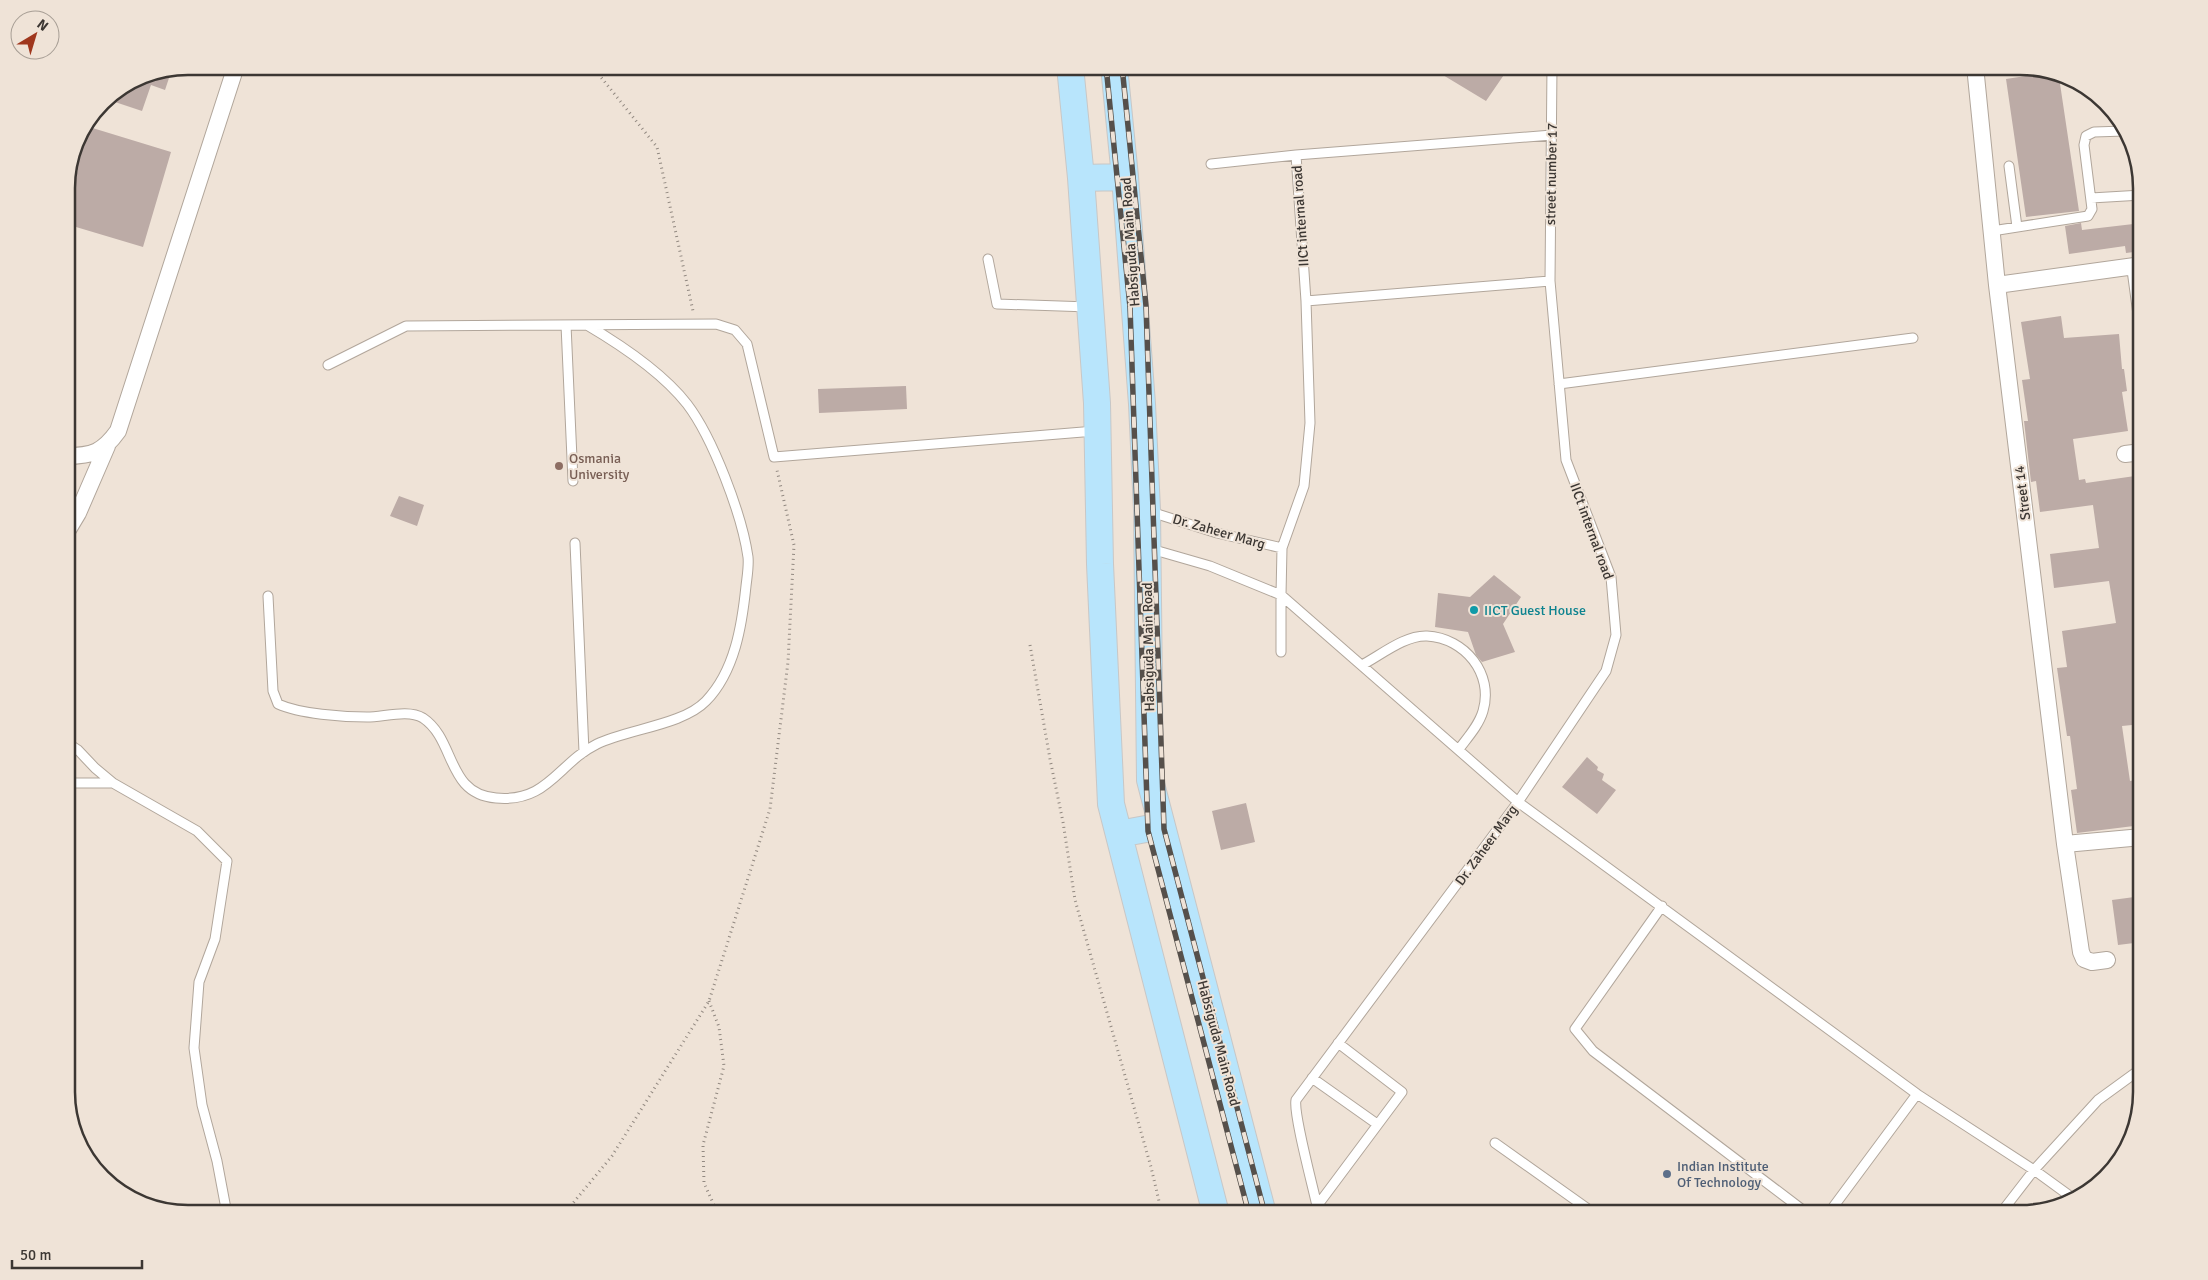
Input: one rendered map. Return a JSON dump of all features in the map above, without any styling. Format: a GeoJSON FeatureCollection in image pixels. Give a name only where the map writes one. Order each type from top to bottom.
{"type":"FeatureCollection","features":[{"type":"Feature","properties":{"kind":"main road"},"geometry":{"type":"LineString","coordinates":[[1071,75],[1081,178],[1097,431],[1100,564],[1111,804],[1214,1205]]}},
{"type":"Feature","properties":{"kind":"main road","name":"Habsiguda Main Road"},"geometry":{"type":"LineString","coordinates":[[1115,75],[1125,177],[1142,404],[1147,510],[1150,780],[1261,1205]]}},
{"type":"Feature","properties":{"kind":"main road"},"geometry":{"type":"LineString","coordinates":[[1081,178],[1125,177]]}},
{"type":"Feature","properties":{"kind":"main road"},"geometry":{"type":"LineString","coordinates":[[1119,834],[1162,826]]}},
{"type":"Feature","properties":{"kind":"street"},"geometry":{"type":"LineString","coordinates":[[75,518],[107,446],[118,431],[233,75]]}},
{"type":"Feature","properties":{"kind":"street","name":"Street 14"},"geometry":{"type":"LineString","coordinates":[[1976,75],[1997,285],[2065,844],[2081,952],[2084,959],[2092,962],[2107,960]]}},
{"type":"Feature","properties":{"kind":"street"},"geometry":{"type":"LineString","coordinates":[[1997,285],[2133,267]]}},
{"type":"Feature","properties":{"kind":"street"},"geometry":{"type":"LineString","coordinates":[[75,455],[91,454],[107,446]]}},
{"type":"Feature","properties":{"kind":"street"},"geometry":{"type":"LineString","coordinates":[[2125,454],[2133,453]]}},
{"type":"Feature","properties":{"kind":"street"},"geometry":{"type":"LineString","coordinates":[[2065,844],[2133,838]]}},
{"type":"Feature","properties":{"kind":"lane","name":"street number 17"},"geometry":{"type":"LineString","coordinates":[[1550,281],[1552,75]]}},
{"type":"Feature","properties":{"kind":"lane"},"geometry":{"type":"LineString","coordinates":[[1992,231],[2088,216],[2092,209],[2084,145],[2086,136],[2094,132],[2117,131]]}},
{"type":"Feature","properties":{"kind":"lane"},"geometry":{"type":"LineString","coordinates":[[1296,155],[1552,135]]}},
{"type":"Feature","properties":{"kind":"lane","name":"IICt internal road"},"geometry":{"type":"LineString","coordinates":[[1211,164],[1296,155],[1306,301],[1310,423],[1304,486],[1282,548]]}},
{"type":"Feature","properties":{"kind":"lane"},"geometry":{"type":"LineString","coordinates":[[2009,166],[2017,227]]}},
{"type":"Feature","properties":{"kind":"lane"},"geometry":{"type":"LineString","coordinates":[[2091,198],[2133,196]]}},
{"type":"Feature","properties":{"kind":"lane"},"geometry":{"type":"LineString","coordinates":[[988,259],[997,304],[1090,307]]}},
{"type":"Feature","properties":{"kind":"lane"},"geometry":{"type":"LineString","coordinates":[[1306,301],[1550,281]]}},
{"type":"Feature","properties":{"kind":"lane","name":"IICt internal road"},"geometry":{"type":"LineString","coordinates":[[1518,802],[1606,672],[1616,635],[1611,577],[1566,460],[1550,281]]}},
{"type":"Feature","properties":{"kind":"lane"},"geometry":{"type":"LineString","coordinates":[[328,365],[406,326],[716,324],[735,330],[747,344],[774,457],[1097,431]]}},
{"type":"Feature","properties":{"kind":"lane"},"geometry":{"type":"LineString","coordinates":[[566,325],[573,481]]}},
{"type":"Feature","properties":{"kind":"lane"},"geometry":{"type":"LineString","coordinates":[[268,596],[273,691],[278,704],[292,710],[365,717],[408,714],[421,717],[433,726],[463,783],[473,792],[496,798],[524,797],[550,782],[584,752],[614,736],[684,715],[706,702],[724,676],[737,643],[748,559],[730,489],[716,456],[688,405],[673,388],[616,342],[587,325]]}},
{"type":"Feature","properties":{"kind":"lane"},"geometry":{"type":"LineString","coordinates":[[1558,384],[1913,338]]}},
{"type":"Feature","properties":{"kind":"lane","name":"Dr. Zaheer Marg"},"geometry":{"type":"LineString","coordinates":[[1147,510],[1217,533],[1282,548],[1281,594],[1518,802],[1296,1100],[1295,1104],[1319,1205]]}},
{"type":"Feature","properties":{"kind":"lane"},"geometry":{"type":"LineString","coordinates":[[575,543],[584,752]]}},
{"type":"Feature","properties":{"kind":"lane"},"geometry":{"type":"LineString","coordinates":[[1146,547],[1210,566],[1281,594],[1281,652]]}},
{"type":"Feature","properties":{"kind":"lane"},"geometry":{"type":"LineString","coordinates":[[1362,666],[1408,639],[1427,636],[1448,642],[1467,654],[1479,667],[1486,698],[1478,722],[1459,749]]}},
{"type":"Feature","properties":{"kind":"lane"},"geometry":{"type":"LineString","coordinates":[[75,748],[113,783],[197,831],[227,861],[215,940],[199,982],[194,1048],[202,1105],[217,1161],[225,1205]]}},
{"type":"Feature","properties":{"kind":"lane"},"geometry":{"type":"LineString","coordinates":[[75,783],[113,783]]}},
{"type":"Feature","properties":{"kind":"lane"},"geometry":{"type":"LineString","coordinates":[[1518,802],[1917,1094],[2034,1170],[2067,1194]]}},
{"type":"Feature","properties":{"kind":"lane"},"geometry":{"type":"LineString","coordinates":[[1662,906],[1575,1029],[1593,1051],[1796,1205]]}},
{"type":"Feature","properties":{"kind":"lane"},"geometry":{"type":"LineString","coordinates":[[1323,1205],[1377,1124],[1402,1092],[1338,1043]]}},
{"type":"Feature","properties":{"kind":"lane"},"geometry":{"type":"LineString","coordinates":[[2007,1205],[2034,1170],[2098,1100],[2133,1075]]}},
{"type":"Feature","properties":{"kind":"lane"},"geometry":{"type":"LineString","coordinates":[[1312,1078],[1377,1124]]}},
{"type":"Feature","properties":{"kind":"lane"},"geometry":{"type":"LineString","coordinates":[[1835,1205],[1917,1094]]}},
{"type":"Feature","properties":{"kind":"lane"},"geometry":{"type":"LineString","coordinates":[[1495,1143],[1582,1205]]}},
{"type":"Feature","properties":{"kind":"path"},"geometry":{"type":"LineString","coordinates":[[599,75],[656,147],[696,324]]}},
{"type":"Feature","properties":{"kind":"path"},"geometry":{"type":"LineString","coordinates":[[571,1205],[612,1156],[709,1001],[770,809],[788,662],[794,546],[774,457]]}},
{"type":"Feature","properties":{"kind":"path"},"geometry":{"type":"LineString","coordinates":[[1030,645],[1063,822],[1075,900],[1151,1167],[1160,1205]]}},
{"type":"Feature","properties":{"kind":"path"},"geometry":{"type":"LineString","coordinates":[[709,1001],[720,1027],[724,1066],[703,1146],[704,1184],[714,1205]]}},
{"type":"Feature","properties":{"kind":"building"},"geometry":{"type":"Polygon","coordinates":[[[1443,75],[1504,75],[1486,101],[1443,75]]]}},
{"type":"Feature","properties":{"kind":"building"},"geometry":{"type":"Polygon","coordinates":[[[170,76],[165,90],[151,85],[142,111],[115,102],[131,90],[170,76]]]}},
{"type":"Feature","properties":{"kind":"building"},"geometry":{"type":"Polygon","coordinates":[[[2035,76],[2060,83],[2079,211],[2026,217],[2006,79],[2035,76]]]}},
{"type":"Feature","properties":{"kind":"building"},"geometry":{"type":"Polygon","coordinates":[[[92,128],[171,152],[143,247],[75,227],[75,181],[79,159],[92,128]]]}},
{"type":"Feature","properties":{"kind":"building"},"geometry":{"type":"Polygon","coordinates":[[[2081,223],[2082,230],[2133,224],[2133,252],[2126,253],[2125,246],[2069,254],[2065,226],[2081,223]]]}},
{"type":"Feature","properties":{"kind":"building"},"geometry":{"type":"Polygon","coordinates":[[[2061,316],[2064,338],[2119,334],[2122,369],[2124,369],[2127,391],[2122,392],[2128,431],[2073,439],[2079,480],[2085,479],[2086,483],[2133,476],[2133,725],[2122,726],[2130,781],[2133,780],[2133,826],[2077,833],[2071,790],[2077,789],[2070,736],[2067,736],[2057,668],[2067,667],[2062,631],[2116,623],[2109,581],[2054,588],[2050,554],[2099,548],[2093,505],[2040,512],[2036,481],[2031,482],[2024,421],[2028,421],[2022,380],[2030,379],[2021,322],[2061,316]]]}},
{"type":"Feature","properties":{"kind":"building"},"geometry":{"type":"Polygon","coordinates":[[[906,386],[907,409],[819,413],[818,389],[906,386]]]}},
{"type":"Feature","properties":{"kind":"building"},"geometry":{"type":"Polygon","coordinates":[[[399,496],[424,505],[417,526],[390,516],[399,496]]]}},
{"type":"Feature","properties":{"kind":"building","name":"IICT Guest House"},"geometry":{"type":"Polygon","coordinates":[[[1494,575],[1521,597],[1503,624],[1515,652],[1482,662],[1476,655],[1468,632],[1435,627],[1438,593],[1470,597],[1494,575]]]}},
{"type":"Feature","properties":{"kind":"building"},"geometry":{"type":"Polygon","coordinates":[[[1587,757],[1598,767],[1597,770],[1604,774],[1602,780],[1616,790],[1597,814],[1562,787],[1587,757]]]}},
{"type":"Feature","properties":{"kind":"building"},"geometry":{"type":"Polygon","coordinates":[[[1246,803],[1255,842],[1221,850],[1212,811],[1246,803]]]}},
{"type":"Feature","properties":{"kind":"building"},"geometry":{"type":"Polygon","coordinates":[[[2133,897],[2133,943],[2118,945],[2112,900],[2133,897]]]}},
{"type":"Feature","properties":{"kind":"railway"},"geometry":{"type":"LineString","coordinates":[[1107,75],[1130,307],[1148,831],[1247,1205]]}},
{"type":"Feature","properties":{"kind":"railway"},"geometry":{"type":"LineString","coordinates":[[1123,75],[1146,306],[1164,829],[1263,1205]]}},
{"type":"Feature","properties":{"kind":"place","name":"Osmania University"},"geometry":{"type":"Point","coordinates":[559,466]}},
{"type":"Feature","properties":{"kind":"place","name":"IICT Guest House"},"geometry":{"type":"Point","coordinates":[1474,610]}},
{"type":"Feature","properties":{"kind":"place","name":"Indian Institute Of Technology"},"geometry":{"type":"Point","coordinates":[1667,1174]}}]}
